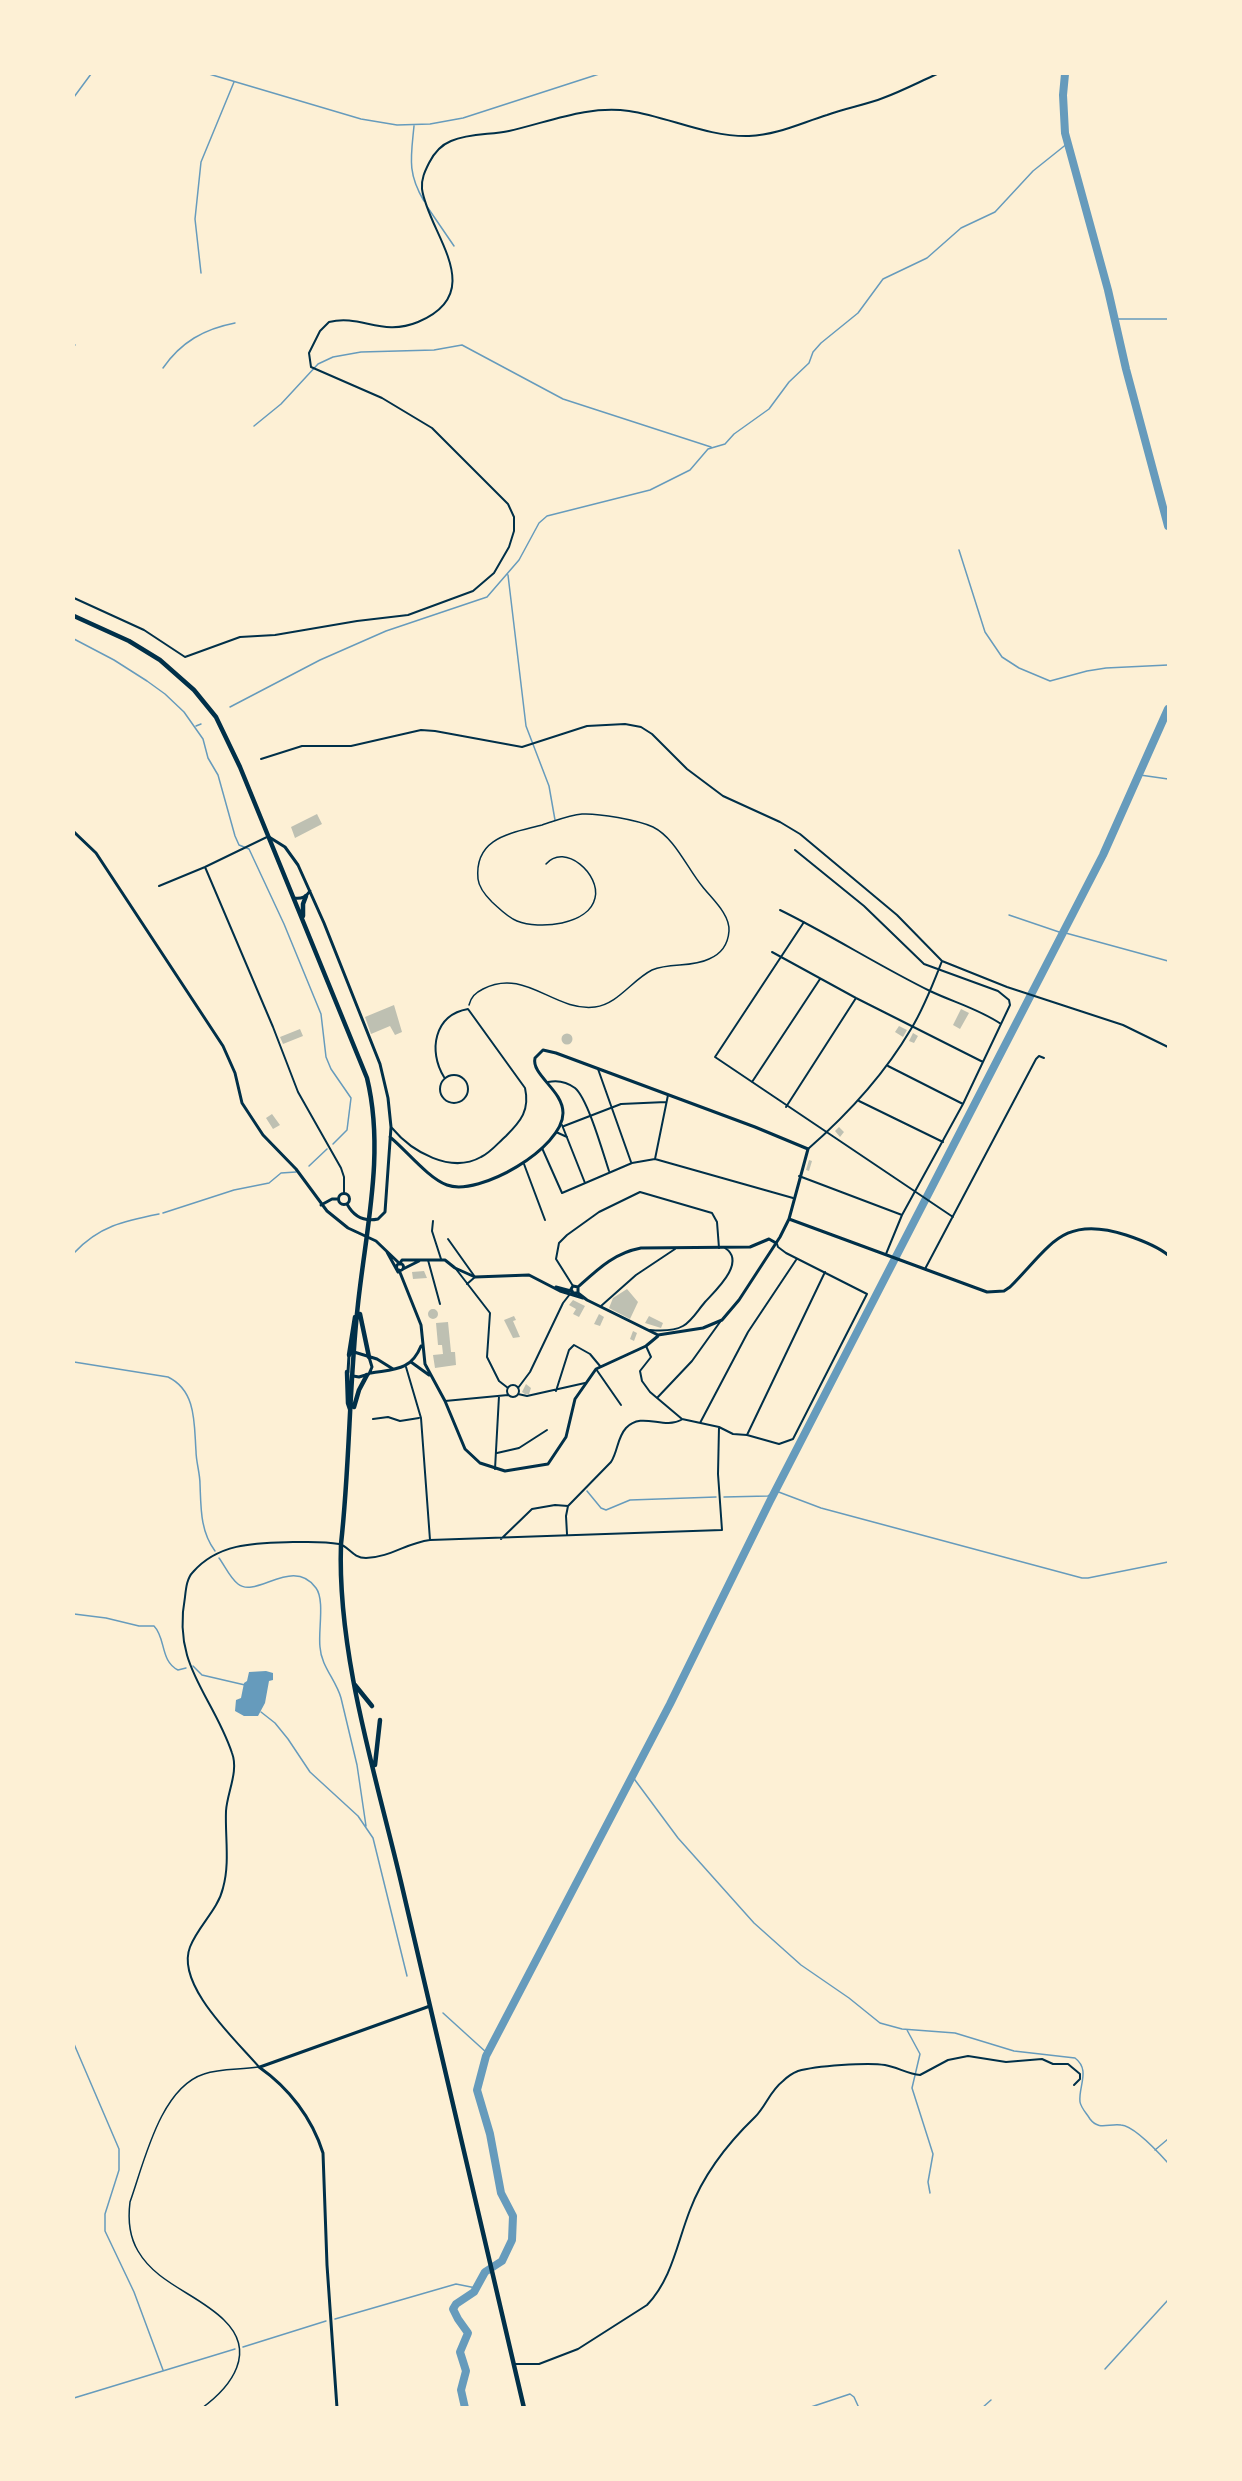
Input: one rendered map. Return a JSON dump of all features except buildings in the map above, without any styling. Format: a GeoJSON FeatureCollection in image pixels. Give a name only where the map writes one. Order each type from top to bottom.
{"type":"FeatureCollection","features":[{"type":"Feature","properties":{"kind":"highway"},"geometry":{"type":"LineString","coordinates":[[74,616],[152,654],[182,678],[216,717],[269,836],[362,1063],[375,1120],[375,1151],[366,1242],[349,1354]]}},
{"type":"Feature","properties":{"kind":"highway"},"geometry":{"type":"LineString","coordinates":[[303,919],[303,904],[306,896]]}},
{"type":"Feature","properties":{"kind":"highway"},"geometry":{"type":"LineString","coordinates":[[358,1302],[341,1544],[342,1600],[355,1685],[375,1774],[524,2408]]}},
{"type":"Feature","properties":{"kind":"highway"},"geometry":{"type":"LineString","coordinates":[[358,1302],[369,1357]]}},
{"type":"Feature","properties":{"kind":"highway"},"geometry":{"type":"LineString","coordinates":[[347,1372],[348,1403],[351,1412]]}},
{"type":"Feature","properties":{"kind":"highway"},"geometry":{"type":"LineString","coordinates":[[351,1412],[358,1390],[368,1374]]}},
{"type":"Feature","properties":{"kind":"highway"},"geometry":{"type":"LineString","coordinates":[[355,1685],[372,1706]]}},
{"type":"Feature","properties":{"kind":"highway"},"geometry":{"type":"LineString","coordinates":[[375,1774],[380,1720]]}},
{"type":"Feature","properties":{"kind":"street"},"geometry":{"type":"LineString","coordinates":[[74,598],[144,630],[185,657],[240,637],[275,635],[369,619],[408,615],[473,591],[494,573],[509,547],[514,531],[514,517],[508,504],[432,428],[354,384],[318,372],[311,367],[309,359],[309,353],[320,331],[329,322],[349,321],[396,329],[424,319],[446,300],[452,285],[449,257],[422,190],[425,171],[436,151],[449,142],[461,138],[507,131],[604,109],[647,114],[726,135],[767,134],[788,130],[827,114],[882,98],[937,74]]}},
{"type":"Feature","properties":{"kind":"street"},"geometry":{"type":"LineString","coordinates":[[261,759],[302,746],[351,746],[421,730],[522,747],[587,726],[625,724],[641,727],[652,734],[687,769],[723,796],[780,822],[800,834],[897,915],[942,961],[1035,996],[1123,1025],[1168,1047]]}},
{"type":"Feature","properties":{"kind":"street"},"geometry":{"type":"LineString","coordinates":[[74,832],[96,854],[223,1046],[232,1064],[245,1108],[268,1141],[296,1169],[321,1205],[340,1223],[376,1241],[400,1268],[421,1324],[425,1364],[433,1382]]}},
{"type":"Feature","properties":{"kind":"street"},"geometry":{"type":"LineString","coordinates":[[159,886],[269,836],[285,847],[294,857],[310,890],[378,1058],[388,1098],[391,1127],[385,1212],[378,1219],[362,1219],[352,1212],[347,1204],[349,1197],[344,1193]]}},
{"type":"Feature","properties":{"kind":"street"},"geometry":{"type":"LineString","coordinates":[[795,850],[870,911],[920,960],[1005,995],[1010,1005],[963,1104],[902,1215],[886,1254]]}},
{"type":"Feature","properties":{"kind":"street"},"geometry":{"type":"LineString","coordinates":[[205,867],[298,1092],[341,1168],[344,1177],[344,1193]]}},
{"type":"Feature","properties":{"kind":"street"},"geometry":{"type":"LineString","coordinates":[[294,898],[300,899],[306,896],[310,890]]}},
{"type":"Feature","properties":{"kind":"street"},"geometry":{"type":"LineString","coordinates":[[780,910],[930,991],[1001,1024]]}},
{"type":"Feature","properties":{"kind":"street"},"geometry":{"type":"LineString","coordinates":[[804,922],[715,1057],[786,1107],[953,1217]]}},
{"type":"Feature","properties":{"kind":"street"},"geometry":{"type":"LineString","coordinates":[[772,952],[912,1028],[982,1062]]}},
{"type":"Feature","properties":{"kind":"street"},"geometry":{"type":"LineString","coordinates":[[657,1398],[692,1361],[739,1300],[777,1243],[789,1219],[808,1149],[858,1101],[888,1066],[912,1028],[942,961]]}},
{"type":"Feature","properties":{"kind":"street"},"geometry":{"type":"LineString","coordinates":[[752,1082],[820,979]]}},
{"type":"Feature","properties":{"kind":"street"},"geometry":{"type":"LineString","coordinates":[[786,1107],[856,998]]}},
{"type":"Feature","properties":{"kind":"street"},"geometry":{"type":"LineString","coordinates":[[391,1127],[400,1138],[425,1154],[447,1162],[461,1164],[485,1156],[515,1128],[524,1115],[527,1098],[525,1089],[468,1009],[452,1014],[440,1026],[436,1035],[439,1068],[444,1077]]}},
{"type":"Feature","properties":{"kind":"street"},"geometry":{"type":"LineString","coordinates":[[585,1183],[563,1125],[563,1105],[548,1082],[538,1072],[534,1062],[536,1055],[543,1050],[808,1149]]}},
{"type":"Feature","properties":{"kind":"street"},"geometry":{"type":"LineString","coordinates":[[925,1269],[1036,1059],[1039,1056],[1044,1058]]}},
{"type":"Feature","properties":{"kind":"street"},"geometry":{"type":"LineString","coordinates":[[888,1066],[963,1104]]}},
{"type":"Feature","properties":{"kind":"street"},"geometry":{"type":"LineString","coordinates":[[598,1069],[632,1163]]}},
{"type":"Feature","properties":{"kind":"street"},"geometry":{"type":"LineString","coordinates":[[456,1074],[466,1080],[468,1092],[465,1098],[455,1103],[444,1099],[439,1089],[444,1077],[456,1074]]}},
{"type":"Feature","properties":{"kind":"street"},"geometry":{"type":"LineString","coordinates":[[548,1082],[559,1081],[573,1087],[590,1115],[609,1172]]}},
{"type":"Feature","properties":{"kind":"street"},"geometry":{"type":"LineString","coordinates":[[655,1159],[668,1095]]}},
{"type":"Feature","properties":{"kind":"street"},"geometry":{"type":"LineString","coordinates":[[858,1101],[943,1142]]}},
{"type":"Feature","properties":{"kind":"street"},"geometry":{"type":"LineString","coordinates":[[390,1137],[432,1174],[450,1186],[468,1185],[495,1178],[524,1164],[563,1125],[627,1103],[666,1102]]}},
{"type":"Feature","properties":{"kind":"street"},"geometry":{"type":"LineString","coordinates":[[556,1132],[569,1138]]}},
{"type":"Feature","properties":{"kind":"street"},"geometry":{"type":"LineString","coordinates":[[542,1148],[562,1193],[632,1163],[655,1159],[794,1198]]}},
{"type":"Feature","properties":{"kind":"street"},"geometry":{"type":"LineString","coordinates":[[524,1164],[545,1220]]}},
{"type":"Feature","properties":{"kind":"street"},"geometry":{"type":"LineString","coordinates":[[799,1176],[902,1215]]}},
{"type":"Feature","properties":{"kind":"street"},"geometry":{"type":"LineString","coordinates":[[719,1248],[717,1222],[712,1213],[640,1192],[599,1212],[562,1240],[556,1259],[572,1291],[658,1335],[703,1328],[722,1320]]}},
{"type":"Feature","properties":{"kind":"street"},"geometry":{"type":"LineString","coordinates":[[338,1199],[344,1193]]}},
{"type":"Feature","properties":{"kind":"street"},"geometry":{"type":"LineString","coordinates":[[321,1205],[332,1199],[338,1199]]}},
{"type":"Feature","properties":{"kind":"street"},"geometry":{"type":"LineString","coordinates":[[338,1199],[342,1204],[347,1204]]}},
{"type":"Feature","properties":{"kind":"street"},"geometry":{"type":"LineString","coordinates":[[789,1219],[987,1292],[1010,1287],[1057,1238],[1067,1232],[1102,1228],[1150,1244],[1168,1255]]}},
{"type":"Feature","properties":{"kind":"street"},"geometry":{"type":"LineString","coordinates":[[433,1221],[432,1231],[441,1259]]}},
{"type":"Feature","properties":{"kind":"street"},"geometry":{"type":"LineString","coordinates":[[448,1239],[475,1277]]}},
{"type":"Feature","properties":{"kind":"street"},"geometry":{"type":"LineString","coordinates":[[518,1394],[518,1388],[530,1372],[563,1303],[572,1291],[620,1253],[642,1248],[757,1246],[769,1239],[777,1243],[780,1250],[867,1294],[793,1439],[779,1444],[682,1419],[646,1387],[639,1372],[650,1360],[646,1346]]}},
{"type":"Feature","properties":{"kind":"street"},"geometry":{"type":"LineString","coordinates":[[639,1327],[661,1331],[685,1325],[728,1276],[732,1257],[725,1248]]}},
{"type":"Feature","properties":{"kind":"street"},"geometry":{"type":"LineString","coordinates":[[601,1306],[636,1275],[675,1249]]}},
{"type":"Feature","properties":{"kind":"street"},"geometry":{"type":"LineString","coordinates":[[386,1250],[393,1263],[400,1268]]}},
{"type":"Feature","properties":{"kind":"street"},"geometry":{"type":"LineString","coordinates":[[405,1286],[400,1268],[402,1260],[441,1259],[450,1262],[490,1313],[488,1357],[499,1381],[508,1388]]}},
{"type":"Feature","properties":{"kind":"street"},"geometry":{"type":"LineString","coordinates":[[700,1423],[748,1332],[797,1259]]}},
{"type":"Feature","properties":{"kind":"street"},"geometry":{"type":"LineString","coordinates":[[400,1268],[425,1260]]}},
{"type":"Feature","properties":{"kind":"street"},"geometry":{"type":"LineString","coordinates":[[425,1260],[440,1304]]}},
{"type":"Feature","properties":{"kind":"street"},"geometry":{"type":"LineString","coordinates":[[393,1263],[400,1268]]}},
{"type":"Feature","properties":{"kind":"street"},"geometry":{"type":"LineString","coordinates":[[455,1268],[475,1277],[529,1275],[551,1286],[578,1293],[587,1300]]}},
{"type":"Feature","properties":{"kind":"street"},"geometry":{"type":"LineString","coordinates":[[747,1435],[825,1272]]}},
{"type":"Feature","properties":{"kind":"street"},"geometry":{"type":"LineString","coordinates":[[467,1284],[475,1277]]}},
{"type":"Feature","properties":{"kind":"street"},"geometry":{"type":"LineString","coordinates":[[578,1287],[578,1293]]}},
{"type":"Feature","properties":{"kind":"street"},"geometry":{"type":"LineString","coordinates":[[411,1362],[425,1372],[433,1382],[445,1401],[465,1449],[480,1463],[505,1471],[526,1469],[544,1466],[551,1462],[566,1437],[574,1404],[585,1383],[598,1367],[646,1346],[661,1331]]}},
{"type":"Feature","properties":{"kind":"street"},"geometry":{"type":"LineString","coordinates":[[393,1369],[355,1352],[349,1354],[347,1372],[354,1376],[368,1374],[406,1367],[418,1353],[423,1341]]}},
{"type":"Feature","properties":{"kind":"street"},"geometry":{"type":"LineString","coordinates":[[556,1391],[569,1350],[574,1345],[590,1354],[621,1405]]}},
{"type":"Feature","properties":{"kind":"street"},"geometry":{"type":"LineString","coordinates":[[368,1374],[372,1367],[369,1357]]}},
{"type":"Feature","properties":{"kind":"street"},"geometry":{"type":"LineString","coordinates":[[406,1367],[421,1418],[430,1540]]}},
{"type":"Feature","properties":{"kind":"street"},"geometry":{"type":"LineString","coordinates":[[445,1401],[508,1395],[513,1397],[518,1394],[527,1396],[585,1383]]}},
{"type":"Feature","properties":{"kind":"street"},"geometry":{"type":"LineString","coordinates":[[508,1388],[513,1385],[518,1388]]}},
{"type":"Feature","properties":{"kind":"street"},"geometry":{"type":"LineString","coordinates":[[508,1388],[508,1395]]}},
{"type":"Feature","properties":{"kind":"street"},"geometry":{"type":"LineString","coordinates":[[495,1468],[500,1396]]}},
{"type":"Feature","properties":{"kind":"street"},"geometry":{"type":"LineString","coordinates":[[373,1419],[388,1416],[400,1421],[421,1418]]}},
{"type":"Feature","properties":{"kind":"street"},"geometry":{"type":"LineString","coordinates":[[567,1534],[568,1506],[611,1462],[616,1455],[621,1435],[630,1425],[646,1420],[671,1424],[682,1419]]}},
{"type":"Feature","properties":{"kind":"street"},"geometry":{"type":"LineString","coordinates":[[337,2408],[327,2265],[323,2153],[318,2136],[292,2096],[260,2067],[198,1995],[189,1968],[188,1952],[191,1943],[224,1887],[227,1854],[226,1807],[234,1764],[232,1752],[222,1728],[189,1666],[184,1643],[182,1614],[190,1575],[205,1562],[225,1550],[254,1543],[341,1544],[354,1556],[365,1558],[387,1556],[411,1543],[430,1540],[722,1530],[718,1474],[719,1427]]}},
{"type":"Feature","properties":{"kind":"street"},"geometry":{"type":"LineString","coordinates":[[497,1453],[519,1448],[547,1430]]}},
{"type":"Feature","properties":{"kind":"street"},"geometry":{"type":"LineString","coordinates":[[501,1539],[532,1509],[555,1505],[568,1506]]}},
{"type":"Feature","properties":{"kind":"street"},"geometry":{"type":"LineString","coordinates":[[260,2067],[430,2006]]}},
{"type":"Feature","properties":{"kind":"street"},"geometry":{"type":"LineString","coordinates":[[514,2364],[539,2364],[578,2349],[646,2305],[654,2297],[668,2273],[701,2183],[734,2136],[758,2114],[773,2090],[791,2074],[805,2070],[875,2064],[920,2075],[959,2057],[979,2057],[1006,2062],[1032,2058],[1073,2067],[1080,2074],[1080,2079],[1074,2085]]}},
{"type":"Feature","properties":{"kind":"lane"},"geometry":{"type":"LineString","coordinates":[[202,2408],[228,2385],[234,2375],[240,2360],[238,2343],[226,2321],[173,2285],[147,2264],[137,2250],[132,2235],[129,2216],[130,2202],[162,2113],[191,2080],[214,2072],[260,2067]]}},
{"type":"Feature","properties":{"kind":"path"},"geometry":{"type":"LineString","coordinates":[[468,1009],[473,996],[495,984],[506,982],[518,984],[576,1005],[596,1007],[610,1002],[653,970],[668,965],[703,962],[715,956],[726,945],[729,929],[725,914],[668,840],[653,827],[596,815],[580,814],[497,837],[483,852],[479,863],[478,881],[484,894],[507,916],[518,922],[537,925],[572,921],[586,915],[596,896],[596,886],[591,874],[580,863],[566,858],[556,858],[546,864]]}},
{"type":"Feature","properties":{"kind":"water"},"geometry":{"type":"Polygon","coordinates":[[[249,1672],[273,1673],[273,1680],[269,1681],[265,1703],[258,1716],[244,1716],[235,1711],[236,1700],[241,1698],[249,1672]]]}},
{"type":"Feature","properties":{"kind":"waterway"},"geometry":{"type":"LineString","coordinates":[[74,97],[91,74]]}},
{"type":"Feature","properties":{"kind":"waterway"},"geometry":{"type":"LineString","coordinates":[[209,74],[361,119],[397,125],[430,124],[463,118],[599,74]]}},
{"type":"Feature","properties":{"kind":"waterway"},"geometry":{"type":"LineString","coordinates":[[1065,74],[1063,95],[1065,133],[1168,526]]}},
{"type":"Feature","properties":{"kind":"waterway"},"geometry":{"type":"LineString","coordinates":[[201,273],[195,219],[201,162],[234,82]]}},
{"type":"Feature","properties":{"kind":"waterway"},"geometry":{"type":"LineString","coordinates":[[414,126],[411,156],[413,173],[424,201]]}},
{"type":"Feature","properties":{"kind":"waterway"},"geometry":{"type":"LineString","coordinates":[[230,707],[320,660],[386,631],[487,597],[519,560],[539,523],[547,516],[650,490],[690,470],[708,449],[725,444],[734,434],[769,409],[789,382],[809,363],[813,352],[858,313],[883,279],[927,258],[961,228],[995,212],[1033,171],[1068,143]]}},
{"type":"Feature","properties":{"kind":"waterway"},"geometry":{"type":"LineString","coordinates":[[428,208],[454,246]]}},
{"type":"Feature","properties":{"kind":"waterway"},"geometry":{"type":"LineString","coordinates":[[1115,319],[1168,319]]}},
{"type":"Feature","properties":{"kind":"waterway"},"geometry":{"type":"LineString","coordinates":[[163,368],[177,351],[194,338],[213,329],[235,323]]}},
{"type":"Feature","properties":{"kind":"waterway"},"geometry":{"type":"LineString","coordinates":[[254,426],[281,404],[318,364],[333,357],[361,352],[434,350],[462,345],[563,399],[711,447]]}},
{"type":"Feature","properties":{"kind":"waterway"},"geometry":{"type":"LineString","coordinates":[[959,550],[985,632],[1002,657],[1019,668],[1050,681],[1106,668],[1168,665]]}},
{"type":"Feature","properties":{"kind":"waterway"},"geometry":{"type":"LineString","coordinates":[[508,575],[526,726],[549,786],[555,820]]}},
{"type":"Feature","properties":{"kind":"waterway"},"geometry":{"type":"LineString","coordinates":[[74,639],[114,660],[165,694],[184,712],[203,739],[208,758],[218,775],[235,836],[239,845],[249,849],[284,924],[321,1014],[326,1057],[331,1069],[351,1098],[347,1130],[333,1144]]}},
{"type":"Feature","properties":{"kind":"waterway"},"geometry":{"type":"LineString","coordinates":[[465,2408],[461,2390],[466,2371],[460,2352],[468,2333],[453,2309],[456,2304],[474,2292],[485,2272],[502,2261],[512,2240],[513,2216],[501,2193],[490,2134],[477,2090],[486,2056],[670,1704],[770,1501],[1103,855],[1168,709]]}},
{"type":"Feature","properties":{"kind":"waterway"},"geometry":{"type":"LineString","coordinates":[[196,726],[201,724]]}},
{"type":"Feature","properties":{"kind":"waterway"},"geometry":{"type":"LineString","coordinates":[[1140,775],[1168,779]]}},
{"type":"Feature","properties":{"kind":"waterway"},"geometry":{"type":"LineString","coordinates":[[1009,915],[1062,933]]}},
{"type":"Feature","properties":{"kind":"waterway"},"geometry":{"type":"LineString","coordinates":[[1062,932],[1168,961]]}},
{"type":"Feature","properties":{"kind":"waterway"},"geometry":{"type":"LineString","coordinates":[[309,1166],[327,1149]]}},
{"type":"Feature","properties":{"kind":"waterway"},"geometry":{"type":"LineString","coordinates":[[163,1213],[234,1190],[269,1183],[281,1173],[296,1172]]}},
{"type":"Feature","properties":{"kind":"waterway"},"geometry":{"type":"LineString","coordinates":[[74,1253],[93,1236],[113,1226],[159,1214]]}},
{"type":"Feature","properties":{"kind":"waterway"},"geometry":{"type":"LineString","coordinates":[[74,1362],[168,1377],[184,1391],[194,1420],[202,1519],[206,1535],[215,1551]]}},
{"type":"Feature","properties":{"kind":"waterway"},"geometry":{"type":"LineString","coordinates":[[587,1491],[601,1508],[606,1510],[630,1500],[716,1497]]}},
{"type":"Feature","properties":{"kind":"waterway"},"geometry":{"type":"LineString","coordinates":[[724,1497],[768,1496],[776,1491],[821,1508],[1082,1578],[1168,1562]]}},
{"type":"Feature","properties":{"kind":"waterway"},"geometry":{"type":"LineString","coordinates":[[219,1558],[235,1581],[246,1587],[297,1576],[307,1579],[319,1593],[321,1654],[341,1698],[357,1765],[366,1826]]}},
{"type":"Feature","properties":{"kind":"waterway"},"geometry":{"type":"LineString","coordinates":[[74,1614],[106,1618],[139,1626],[154,1626],[158,1631],[168,1661],[178,1670],[186,1668]]}},
{"type":"Feature","properties":{"kind":"waterway"},"geometry":{"type":"LineString","coordinates":[[193,1666],[202,1675],[245,1685]]}},
{"type":"Feature","properties":{"kind":"waterway"},"geometry":{"type":"LineString","coordinates":[[261,1712],[275,1723],[310,1772],[358,1816],[373,1838],[407,1976]]}},
{"type":"Feature","properties":{"kind":"waterway"},"geometry":{"type":"LineString","coordinates":[[632,1776],[678,1838],[754,1923],[801,1965],[849,1998],[880,2023],[902,2029],[955,2033],[1014,2051],[1075,2058],[1080,2063],[1083,2073],[1080,2102],[1093,2123],[1104,2126],[1121,2125],[1133,2130],[1168,2163]]}},
{"type":"Feature","properties":{"kind":"waterway"},"geometry":{"type":"LineString","coordinates":[[443,2013],[487,2053]]}},
{"type":"Feature","properties":{"kind":"waterway"},"geometry":{"type":"LineString","coordinates":[[907,2030],[920,2054],[912,2088],[933,2154],[928,2182],[930,2193]]}},
{"type":"Feature","properties":{"kind":"waterway"},"geometry":{"type":"LineString","coordinates":[[74,2044],[119,2149],[119,2170],[105,2214],[105,2231],[134,2292],[163,2370]]}},
{"type":"Feature","properties":{"kind":"waterway"},"geometry":{"type":"LineString","coordinates":[[1155,2150],[1168,2139]]}},
{"type":"Feature","properties":{"kind":"waterway"},"geometry":{"type":"LineString","coordinates":[[335,2319],[456,2284],[476,2288]]}},
{"type":"Feature","properties":{"kind":"waterway"},"geometry":{"type":"LineString","coordinates":[[1105,2369],[1168,2300]]}},
{"type":"Feature","properties":{"kind":"waterway"},"geometry":{"type":"LineString","coordinates":[[243,2347],[326,2321]]}},
{"type":"Feature","properties":{"kind":"waterway"},"geometry":{"type":"LineString","coordinates":[[74,2398],[235,2349]]}},
{"type":"Feature","properties":{"kind":"waterway"},"geometry":{"type":"LineString","coordinates":[[808,2408],[850,2394],[859,2408]]}},
{"type":"Feature","properties":{"kind":"waterway"},"geometry":{"type":"LineString","coordinates":[[982,2408],[991,2400]]}}]}
